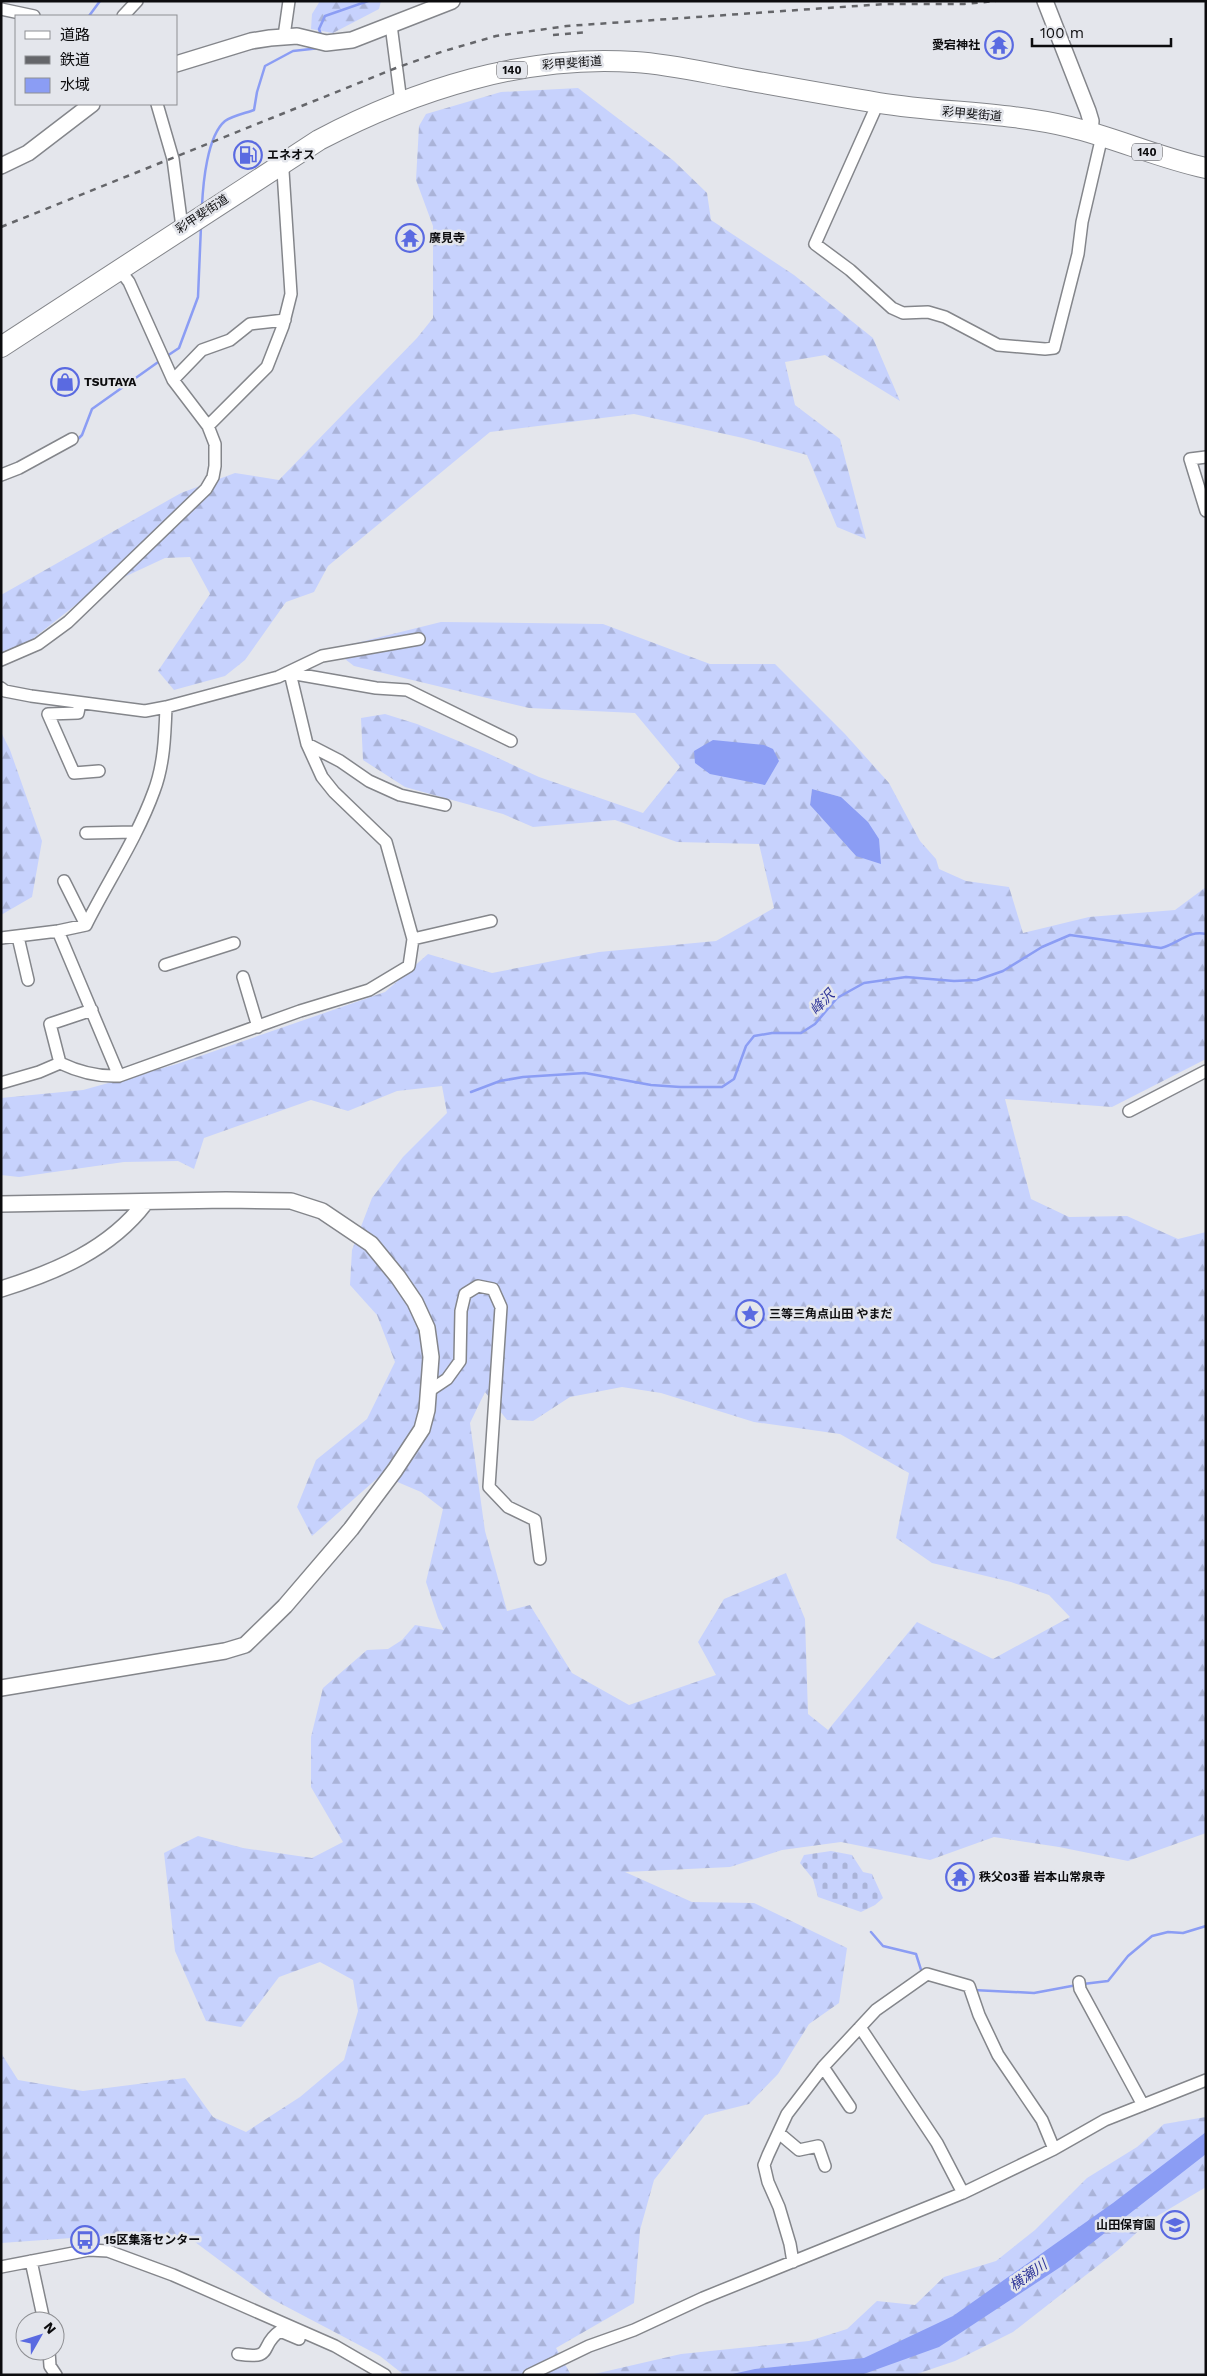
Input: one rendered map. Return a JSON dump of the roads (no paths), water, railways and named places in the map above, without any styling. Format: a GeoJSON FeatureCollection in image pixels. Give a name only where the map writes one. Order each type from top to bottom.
{"type":"FeatureCollection","features":[{"type":"Feature","properties":{"kind":"highway","name":"彩甲斐街道"},"geometry":{"type":"LineString","coordinates":[[1,347],[278,165],[360,118],[401,102],[490,75],[526,67],[572,61],[603,60],[659,64],[922,109],[1038,121],[1096,134],[1172,161],[1206,168]]}},
{"type":"Feature","properties":{"kind":"street"},"geometry":{"type":"LineString","coordinates":[[124,15],[137,1]]}},
{"type":"Feature","properties":{"kind":"street"},"geometry":{"type":"LineString","coordinates":[[284,36],[289,1]]}},
{"type":"Feature","properties":{"kind":"street"},"geometry":{"type":"LineString","coordinates":[[178,63],[250,40],[284,36],[307,38],[326,43],[352,40],[452,1]]}},
{"type":"Feature","properties":{"kind":"street"},"geometry":{"type":"LineString","coordinates":[[878,102],[815,244],[850,270],[892,308],[903,313],[916,311],[936,314],[998,344],[1045,349],[1054,348],[1078,254],[1096,134],[1045,1]]}},
{"type":"Feature","properties":{"kind":"street"},"geometry":{"type":"LineString","coordinates":[[1,9],[29,15]]}},
{"type":"Feature","properties":{"kind":"street"},"geometry":{"type":"LineString","coordinates":[[391,25],[401,102]]}},
{"type":"Feature","properties":{"kind":"street"},"geometry":{"type":"LineString","coordinates":[[1,166],[28,153],[91,105]]}},
{"type":"Feature","properties":{"kind":"street"},"geometry":{"type":"LineString","coordinates":[[157,105],[172,159],[182,227]]}},
{"type":"Feature","properties":{"kind":"street"},"geometry":{"type":"LineString","coordinates":[[208,426],[267,367],[279,339],[291,294],[282,171],[278,165]]}},
{"type":"Feature","properties":{"kind":"street"},"geometry":{"type":"LineString","coordinates":[[1,660],[38,644],[68,622],[206,489],[213,477],[216,454],[208,426],[173,380],[129,282],[119,269]]}},
{"type":"Feature","properties":{"kind":"street"},"geometry":{"type":"LineString","coordinates":[[173,380],[202,350],[230,340],[250,324],[284,320]]}},
{"type":"Feature","properties":{"kind":"street"},"geometry":{"type":"LineString","coordinates":[[1,475],[19,468],[72,439]]}},
{"type":"Feature","properties":{"kind":"street"},"geometry":{"type":"LineString","coordinates":[[1206,458],[1190,459],[1201,474],[1206,511]]}},
{"type":"Feature","properties":{"kind":"street"},"geometry":{"type":"LineString","coordinates":[[3,692],[145,711],[166,708],[290,673],[309,660],[322,656],[419,639]]}},
{"type":"Feature","properties":{"kind":"street"},"geometry":{"type":"LineString","coordinates":[[290,673],[376,688],[407,690],[511,741]]}},
{"type":"Feature","properties":{"kind":"street"},"geometry":{"type":"LineString","coordinates":[[92,1010],[50,1024],[60,1062],[75,1070],[105,1077],[119,1076],[369,990],[409,966],[413,939],[386,842],[322,778],[307,744],[290,673]]}},
{"type":"Feature","properties":{"kind":"street"},"geometry":{"type":"LineString","coordinates":[[80,703],[78,713],[48,714],[74,773],[99,771]]}},
{"type":"Feature","properties":{"kind":"street"},"geometry":{"type":"LineString","coordinates":[[1,938],[58,932],[86,925],[155,790],[164,745],[166,708]]}},
{"type":"Feature","properties":{"kind":"street"},"geometry":{"type":"LineString","coordinates":[[307,744],[340,761],[369,781],[400,795],[445,805]]}},
{"type":"Feature","properties":{"kind":"street"},"geometry":{"type":"LineString","coordinates":[[86,833],[135,832]]}},
{"type":"Feature","properties":{"kind":"street"},"geometry":{"type":"LineString","coordinates":[[64,881],[86,925]]}},
{"type":"Feature","properties":{"kind":"street"},"geometry":{"type":"LineString","coordinates":[[413,939],[491,921]]}},
{"type":"Feature","properties":{"kind":"street"},"geometry":{"type":"LineString","coordinates":[[58,932],[119,1076]]}},
{"type":"Feature","properties":{"kind":"street"},"geometry":{"type":"LineString","coordinates":[[18,937],[28,980]]}},
{"type":"Feature","properties":{"kind":"street"},"geometry":{"type":"LineString","coordinates":[[165,965],[234,943]]}},
{"type":"Feature","properties":{"kind":"street"},"geometry":{"type":"LineString","coordinates":[[243,977],[258,1027]]}},
{"type":"Feature","properties":{"kind":"street"},"geometry":{"type":"LineString","coordinates":[[1,1082],[39,1072],[60,1062]]}},
{"type":"Feature","properties":{"kind":"street"},"geometry":{"type":"LineString","coordinates":[[1129,1111],[1206,1071]]}},
{"type":"Feature","properties":{"kind":"street"},"geometry":{"type":"LineString","coordinates":[[1,1204],[145,1203],[226,1200],[291,1201],[322,1211],[371,1244],[398,1277],[415,1302],[427,1328],[431,1357],[429,1391],[422,1428],[395,1470],[351,1529],[285,1606],[245,1645],[225,1651],[1,1688]]}},
{"type":"Feature","properties":{"kind":"street"},"geometry":{"type":"LineString","coordinates":[[1,1289],[85,1256],[130,1223],[145,1203]]}},
{"type":"Feature","properties":{"kind":"street"},"geometry":{"type":"LineString","coordinates":[[429,1391],[447,1380],[460,1361],[461,1311],[465,1294],[478,1286],[493,1289],[500,1307],[489,1487],[508,1508],[535,1520],[540,1559]]}},
{"type":"Feature","properties":{"kind":"street"},"geometry":{"type":"LineString","coordinates":[[792,2262],[790,2244],[779,2207],[768,2182],[764,2165],[788,2114],[822,2067],[876,2010],[927,1974],[969,1986],[978,2015],[998,2055],[1042,2120],[1054,2149]]}},
{"type":"Feature","properties":{"kind":"street"},"geometry":{"type":"LineString","coordinates":[[1079,1982],[1080,1990],[1143,2105]]}},
{"type":"Feature","properties":{"kind":"street"},"geometry":{"type":"LineString","coordinates":[[860,2027],[937,2143],[963,2193]]}},
{"type":"Feature","properties":{"kind":"street"},"geometry":{"type":"LineString","coordinates":[[822,2067],[850,2106]]}},
{"type":"Feature","properties":{"kind":"street"},"geometry":{"type":"LineString","coordinates":[[529,2375],[590,2346],[634,2330],[703,2298],[963,2193],[1054,2149],[1105,2120],[1206,2080]]}},
{"type":"Feature","properties":{"kind":"street"},"geometry":{"type":"LineString","coordinates":[[780,2134],[799,2150],[818,2146],[825,2166]]}},
{"type":"Feature","properties":{"kind":"street"},"geometry":{"type":"LineString","coordinates":[[1,2267],[89,2250],[108,2251],[174,2275],[335,2346],[385,2375]]}},
{"type":"Feature","properties":{"kind":"street"},"geometry":{"type":"LineString","coordinates":[[31,2262],[42,2311]]}},
{"type":"Feature","properties":{"kind":"street"},"geometry":{"type":"LineString","coordinates":[[238,2354],[260,2355],[268,2349],[272,2337],[280,2332],[308,2342],[314,2338]]}},
{"type":"Feature","properties":{"kind":"street"},"geometry":{"type":"LineString","coordinates":[[49,2361],[50,2366],[56,2375]]}},
{"type":"Feature","properties":{"kind":"water"},"geometry":{"type":"Polygon","coordinates":[[[713,740],[764,745],[773,749],[779,761],[765,785],[710,774],[695,763],[694,751],[713,740]]]}},
{"type":"Feature","properties":{"kind":"water"},"geometry":{"type":"Polygon","coordinates":[[[812,789],[841,797],[868,822],[879,839],[881,864],[856,856],[810,805],[812,789]]]}},
{"type":"Feature","properties":{"kind":"water","name":"横瀬川"},"geometry":{"type":"Polygon","coordinates":[[[1206,2132],[1206,2154],[1065,2264],[939,2347],[861,2375],[728,2375],[755,2369],[864,2358],[953,2316],[1113,2203],[1206,2132]]]}},
{"type":"Feature","properties":{"kind":"waterway"},"geometry":{"type":"LineString","coordinates":[[90,15],[100,1]]}},
{"type":"Feature","properties":{"kind":"waterway"},"geometry":{"type":"LineString","coordinates":[[321,35],[319,29],[325,16],[368,1]]}},
{"type":"Feature","properties":{"kind":"waterway"},"geometry":{"type":"LineString","coordinates":[[202,206],[207,161],[214,138],[225,121],[254,110],[265,66],[293,51],[320,48]]}},
{"type":"Feature","properties":{"kind":"waterway"},"geometry":{"type":"LineString","coordinates":[[167,356],[179,348],[198,297],[201,226]]}},
{"type":"Feature","properties":{"kind":"waterway"},"geometry":{"type":"LineString","coordinates":[[75,442],[82,435],[92,409],[161,360]]}},
{"type":"Feature","properties":{"kind":"waterway","name":"峰沢"},"geometry":{"type":"LineString","coordinates":[[471,1092],[500,1081],[523,1077],[585,1073],[651,1085],[722,1087],[734,1079],[746,1046],[754,1036],[772,1033],[801,1033],[815,1024],[837,998],[864,983],[906,977],[954,981],[977,980],[1003,971],[1042,947],[1070,935],[1161,948],[1194,934],[1206,934]]}},
{"type":"Feature","properties":{"kind":"waterway"},"geometry":{"type":"LineString","coordinates":[[1083,1984],[1108,1981],[1128,1956],[1152,1936],[1168,1932],[1183,1933],[1206,1926]]}},
{"type":"Feature","properties":{"kind":"waterway"},"geometry":{"type":"LineString","coordinates":[[871,1932],[883,1946],[916,1954],[922,1973]]}},
{"type":"Feature","properties":{"kind":"waterway"},"geometry":{"type":"LineString","coordinates":[[930,1980],[943,1984]]}},
{"type":"Feature","properties":{"kind":"waterway"},"geometry":{"type":"LineString","coordinates":[[973,1990],[1034,1993],[1077,1985]]}},
{"type":"Feature","properties":{"kind":"railway"},"geometry":{"type":"LineString","coordinates":[[1,227],[396,68],[444,51],[496,36],[567,26],[885,4],[964,4],[996,1]]}},
{"type":"Feature","properties":{"kind":"railway"},"geometry":{"type":"LineString","coordinates":[[553,35],[588,32]]}},
{"type":"Feature","properties":{"kind":"place","name":"愛宕神社"},"geometry":{"type":"Point","coordinates":[999,45]}},
{"type":"Feature","properties":{"kind":"place","name":"エネオス"},"geometry":{"type":"Point","coordinates":[248,155]}},
{"type":"Feature","properties":{"kind":"place","name":"廣見寺"},"geometry":{"type":"Point","coordinates":[410,238]}},
{"type":"Feature","properties":{"kind":"place","name":"TSUTAYA"},"geometry":{"type":"Point","coordinates":[65,382]}},
{"type":"Feature","properties":{"kind":"place","name":"三等三角点山田 やまだ"},"geometry":{"type":"Point","coordinates":[750,1314]}},
{"type":"Feature","properties":{"kind":"place","name":"秩父03番 岩本山常泉寺"},"geometry":{"type":"Point","coordinates":[960,1877]}},
{"type":"Feature","properties":{"kind":"place","name":"山田保育園"},"geometry":{"type":"Point","coordinates":[1175,2225]}},
{"type":"Feature","properties":{"kind":"place","name":"15区集落センター"},"geometry":{"type":"Point","coordinates":[85,2240]}}]}
